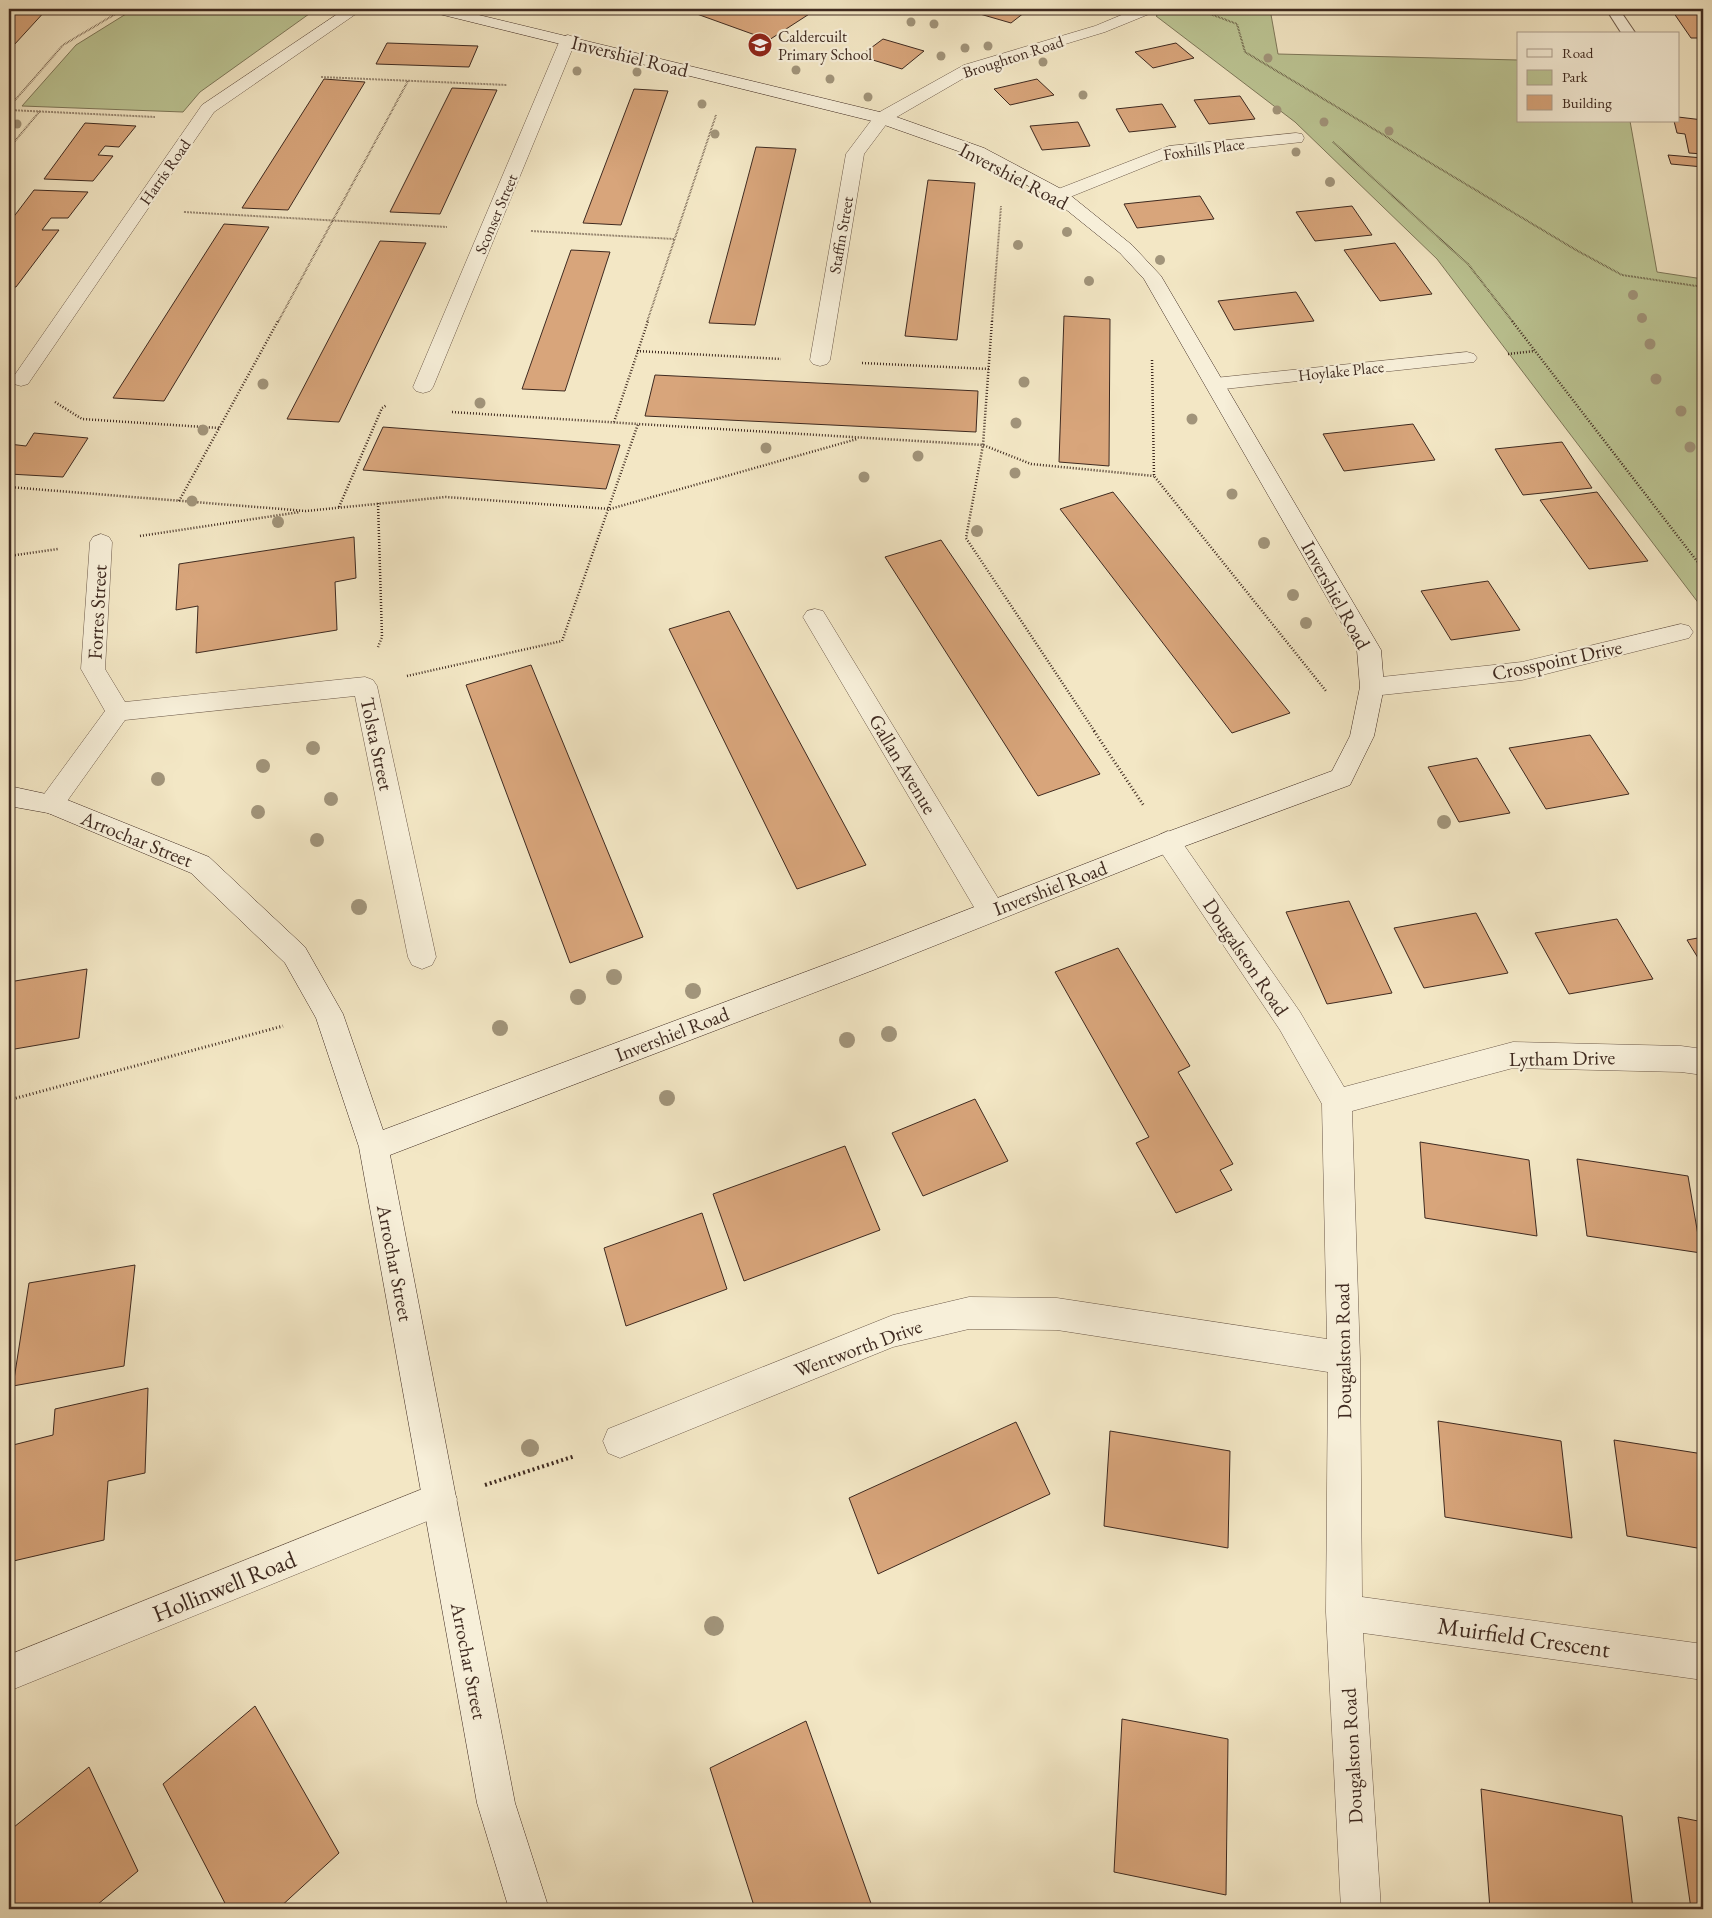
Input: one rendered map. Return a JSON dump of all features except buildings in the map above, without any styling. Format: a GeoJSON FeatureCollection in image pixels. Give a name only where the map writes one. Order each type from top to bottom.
{"type":"FeatureCollection","features":[{"type":"Feature","properties":{"kind":"street","name":"Harris Road"},"geometry":{"type":"LineString","coordinates":[[21,380],[208,109],[355,9]]}},
{"type":"Feature","properties":{"kind":"street","name":"Invershiel Road"},"geometry":{"type":"LineString","coordinates":[[374,1147],[866,961],[1168,842],[1341,778],[1362,736],[1372,687],[1369,650],[1152,276],[1126,249],[1059,196],[978,152],[882,118],[436,9]]}},
{"type":"Feature","properties":{"kind":"street","name":"Broughton Road"},"geometry":{"type":"LineString","coordinates":[[882,118],[970,68],[1100,29],[1149,9]]}},
{"type":"Feature","properties":{"kind":"street","name":"Sconser Street"},"geometry":{"type":"LineString","coordinates":[[423,387],[568,40]]}},
{"type":"Feature","properties":{"kind":"street","name":"Staffin Street"},"geometry":{"type":"LineString","coordinates":[[820,360],[855,154],[882,118]]}},
{"type":"Feature","properties":{"kind":"street","name":"Foxhills Place"},"geometry":{"type":"LineString","coordinates":[[1059,196],[1169,151],[1296,138]]}},
{"type":"Feature","properties":{"kind":"street","name":"Hoylake Place"},"geometry":{"type":"LineString","coordinates":[[1215,384],[1467,358]]}},
{"type":"Feature","properties":{"kind":"street","name":"Forres Street"},"geometry":{"type":"LineString","coordinates":[[101,542],[93,669],[118,712]]}},
{"type":"Feature","properties":{"kind":"street","name":"Gallan Avenue"},"geometry":{"type":"LineString","coordinates":[[816,617],[991,911]]}},
{"type":"Feature","properties":{"kind":"street","name":"Crosspoint Drive"},"geometry":{"type":"LineString","coordinates":[[1372,687],[1522,671],[1681,632]]}},
{"type":"Feature","properties":{"kind":"street","name":"Tolsta Street"},"geometry":{"type":"LineString","coordinates":[[118,712],[365,686],[422,957]]}},
{"type":"Feature","properties":{"kind":"street"},"geometry":{"type":"LineString","coordinates":[[51,804],[118,712]]}},
{"type":"Feature","properties":{"kind":"street","name":"Arrochar Street"},"geometry":{"type":"LineString","coordinates":[[9,796],[51,804],[200,865],[295,955],[328,1014],[374,1147],[496,1803],[529,1909]]}},
{"type":"Feature","properties":{"kind":"street","name":"Dougalston Road"},"geometry":{"type":"LineString","coordinates":[[1168,842],[1290,1021],[1337,1102],[1344,1358],[1344,1612],[1361,1909]]}},
{"type":"Feature","properties":{"kind":"street","name":"Lytham Drive"},"geometry":{"type":"LineString","coordinates":[[1337,1102],[1513,1055],[1681,1059],[1703,1062]]}},
{"type":"Feature","properties":{"kind":"street","name":"Wentworth Drive"},"geometry":{"type":"LineString","coordinates":[[620,1441],[893,1331],[969,1313],[1057,1314],[1344,1358]]}},
{"type":"Feature","properties":{"kind":"street","name":"Hollinwell Road"},"geometry":{"type":"LineString","coordinates":[[9,1673],[440,1500]]}},
{"type":"Feature","properties":{"kind":"street","name":"Muirfield Crescent"},"geometry":{"type":"LineString","coordinates":[[1344,1612],[1703,1662]]}},
{"type":"Feature","properties":{"kind":"lane"},"geometry":{"type":"LineString","coordinates":[[1614,9],[1628,32]]}},
{"type":"Feature","properties":{"kind":"path"},"geometry":{"type":"LineString","coordinates":[[9,108],[63,45],[124,9]]}},
{"type":"Feature","properties":{"kind":"path"},"geometry":{"type":"LineString","coordinates":[[1197,9],[1237,24],[1245,52],[1622,275],[1703,287]]}},
{"type":"Feature","properties":{"kind":"path"},"geometry":{"type":"LineString","coordinates":[[258,75],[549,86]]}},
{"type":"Feature","properties":{"kind":"path"},"geometry":{"type":"LineString","coordinates":[[614,422],[728,80]]}},
{"type":"Feature","properties":{"kind":"path"},"geometry":{"type":"LineString","coordinates":[[178,500],[334,220],[408,81]]}},
{"type":"Feature","properties":{"kind":"path"},"geometry":{"type":"LineString","coordinates":[[9,108],[202,119]]}},
{"type":"Feature","properties":{"kind":"path"},"geometry":{"type":"LineString","coordinates":[[9,148],[40,111]]}},
{"type":"Feature","properties":{"kind":"path"},"geometry":{"type":"LineString","coordinates":[[1296,138],[1327,137],[1468,264],[1703,569]]}},
{"type":"Feature","properties":{"kind":"path"},"geometry":{"type":"LineString","coordinates":[[1004,166],[984,446],[966,538],[1168,842]]}},
{"type":"Feature","properties":{"kind":"path"},"geometry":{"type":"LineString","coordinates":[[138,210],[674,239]]}},
{"type":"Feature","properties":{"kind":"path"},"geometry":{"type":"LineString","coordinates":[[1152,356],[1154,476],[1362,736]]}},
{"type":"Feature","properties":{"kind":"path"},"geometry":{"type":"LineString","coordinates":[[21,380],[82,419],[219,428]]}},
{"type":"Feature","properties":{"kind":"path"},"geometry":{"type":"LineString","coordinates":[[339,507],[382,408],[423,387]]}},
{"type":"Feature","properties":{"kind":"path"},"geometry":{"type":"LineString","coordinates":[[382,408],[392,409]]}},
{"type":"Feature","properties":{"kind":"path"},"geometry":{"type":"LineString","coordinates":[[450,412],[984,446],[1031,464],[1154,476]]}},
{"type":"Feature","properties":{"kind":"path"},"geometry":{"type":"LineString","coordinates":[[365,686],[562,642],[610,509],[638,424]]}},
{"type":"Feature","properties":{"kind":"path"},"geometry":{"type":"LineString","coordinates":[[9,556],[306,511],[446,497],[610,509],[860,438]]}},
{"type":"Feature","properties":{"kind":"path"},"geometry":{"type":"LineString","coordinates":[[9,487],[306,511]]}},
{"type":"Feature","properties":{"kind":"path"},"geometry":{"type":"LineString","coordinates":[[365,686],[382,637],[378,503]]}},
{"type":"Feature","properties":{"kind":"path"},"geometry":{"type":"LineString","coordinates":[[9,1100],[328,1014]]}},
{"type":"Feature","properties":{"kind":"path"},"geometry":{"type":"LineString","coordinates":[[440,1500],[620,1441]]}},
{"type":"Feature","properties":{"kind":"green space"},"geometry":{"type":"Polygon","coordinates":[[[134,9],[316,9],[200,92],[183,112],[22,106],[76,45],[134,9]]]}},
{"type":"Feature","properties":{"kind":"green space"},"geometry":{"type":"Polygon","coordinates":[[[1165,9],[1270,9],[1278,54],[1517,60],[1517,122],[1630,122],[1657,272],[1703,279],[1703,609],[1437,259],[1295,122],[1156,16],[1165,9]]]}},
{"type":"Feature","properties":{"kind":"place","name":"Caldercuilt Primary School"},"geometry":{"type":"Point","coordinates":[760,45]}}]}
